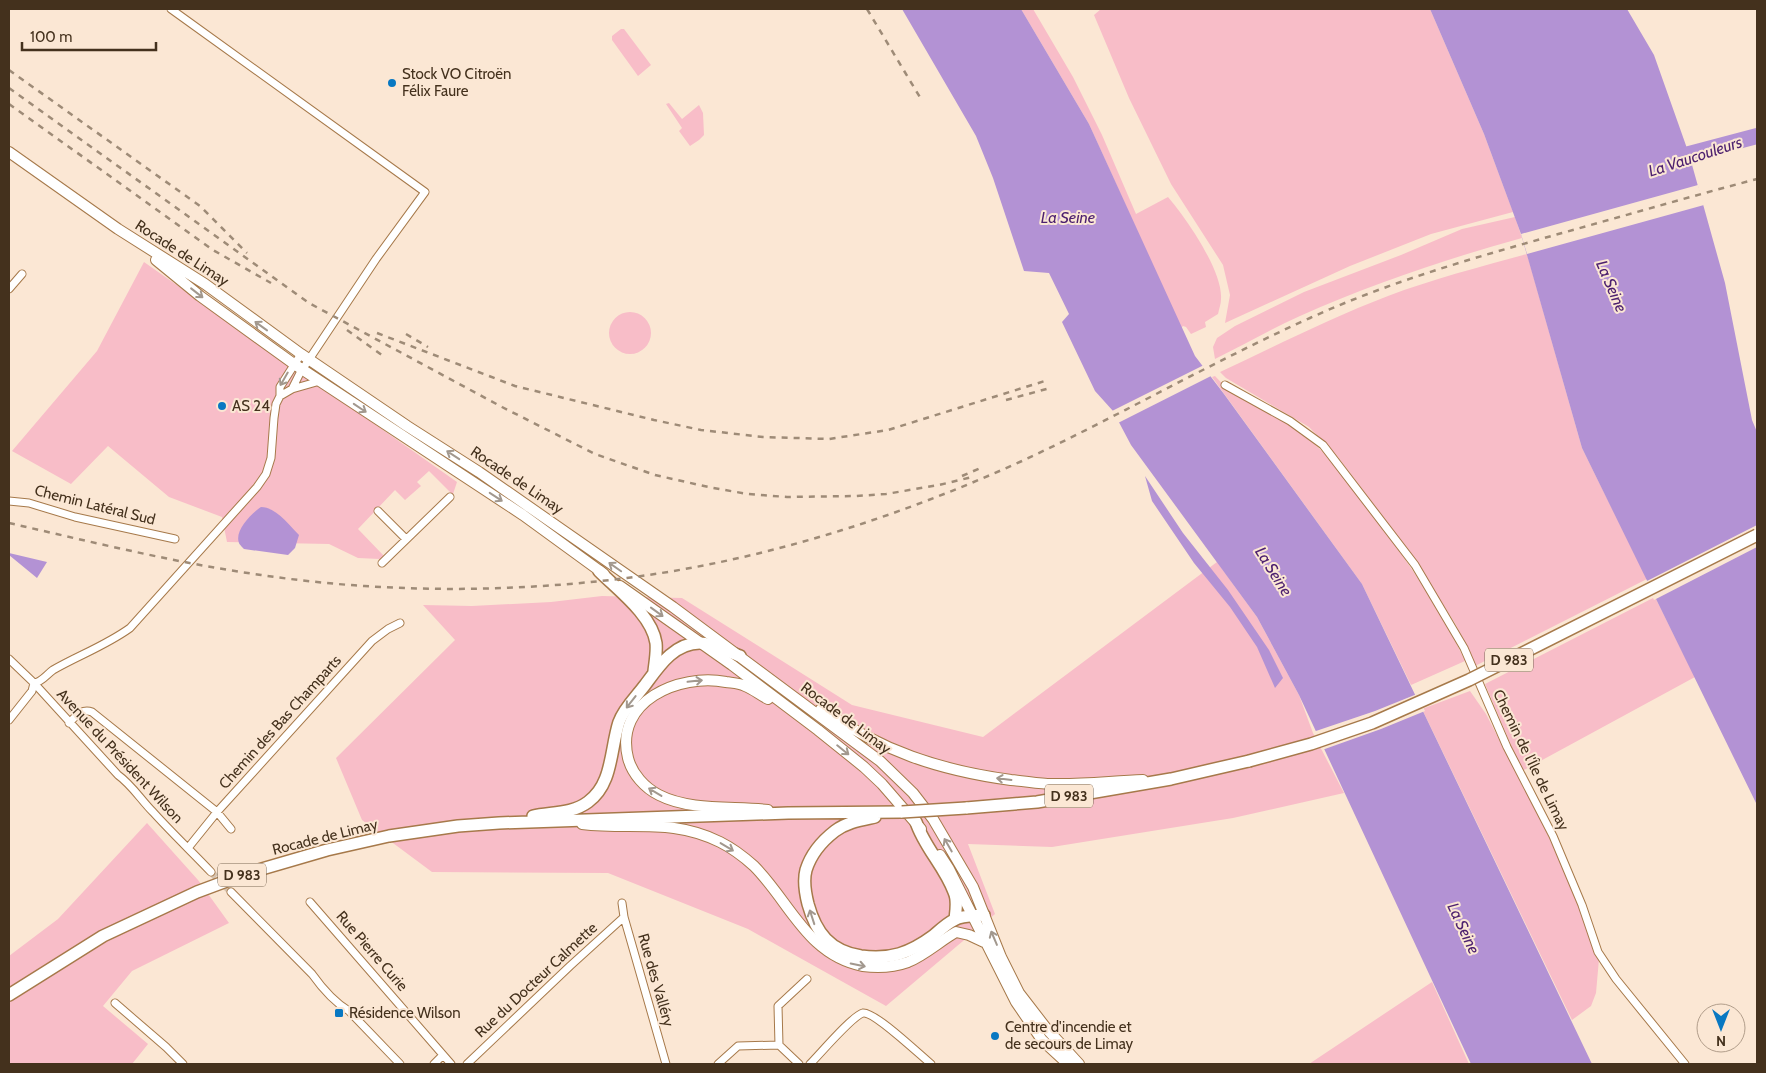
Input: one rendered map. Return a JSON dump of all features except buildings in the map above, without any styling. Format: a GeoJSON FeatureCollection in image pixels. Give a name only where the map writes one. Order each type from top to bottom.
{"type":"FeatureCollection","features":[{"type":"Feature","properties":{"kind":"main road"},"geometry":{"type":"LineString","coordinates":[[9,152],[118,229]]}},
{"type":"Feature","properties":{"kind":"main road","name":"Rocade de Limay"},"geometry":{"type":"LineString","coordinates":[[118,229],[205,284],[305,357],[479,472],[665,601],[880,761],[913,792],[933,819],[973,887],[984,942],[1016,1002],[1042,1040],[1068,1064]]}},
{"type":"Feature","properties":{"kind":"main road","name":"Rocade de Limay"},"geometry":{"type":"LineString","coordinates":[[118,229],[200,296],[298,367],[524,515],[818,730],[870,772],[916,822],[978,915],[1002,957],[1019,993],[1046,1028],[1078,1064]]}},
{"type":"Feature","properties":{"kind":"main road","name":"D 983"},"geometry":{"type":"LineString","coordinates":[[498,823],[788,813],[899,812],[966,808],[1037,802],[1171,779],[1311,744],[1372,722],[1461,684],[1757,535]]}},
{"type":"Feature","properties":{"kind":"main road"},"geometry":{"type":"LineString","coordinates":[[599,570],[643,615],[651,627],[656,644],[654,671]]}},
{"type":"Feature","properties":{"kind":"main road"},"geometry":{"type":"LineString","coordinates":[[498,823],[570,811],[588,803],[606,779],[619,723],[624,712],[654,671],[675,651],[685,646],[700,643],[740,656]]}},
{"type":"Feature","properties":{"kind":"main road"},"geometry":{"type":"LineString","coordinates":[[767,676],[808,700],[843,724],[876,742],[916,758],[973,775],[1053,784],[1171,779]]}},
{"type":"Feature","properties":{"kind":"main road"},"geometry":{"type":"LineString","coordinates":[[788,813],[745,807],[701,806],[671,800],[659,795],[643,783],[634,773],[630,763],[626,739],[629,724],[639,708],[657,693],[684,682],[717,680],[744,685],[818,730]]}},
{"type":"Feature","properties":{"kind":"main road"},"geometry":{"type":"LineString","coordinates":[[899,812],[849,823],[837,829],[826,838],[812,855],[804,883],[815,925],[822,936],[842,951],[862,956],[883,957],[902,954],[921,945],[955,919],[978,915]]}},
{"type":"Feature","properties":{"kind":"main road"},"geometry":{"type":"LineString","coordinates":[[563,821],[604,827],[657,826],[682,828],[719,842],[740,854],[754,867],[794,917],[824,949],[838,959],[853,964],[870,967],[909,962],[956,932],[978,915]]}},
{"type":"Feature","properties":{"kind":"main road"},"geometry":{"type":"LineString","coordinates":[[916,822],[920,833],[955,893],[955,919]]}},
{"type":"Feature","properties":{"kind":"main road","name":"Rocade de Limay"},"geometry":{"type":"LineString","coordinates":[[9,995],[102,936],[197,892],[248,873],[327,850],[389,836],[498,823]]}},
{"type":"Feature","properties":{"kind":"main road"},"geometry":{"type":"LineString","coordinates":[[956,932],[969,935],[984,942]]}},
{"type":"Feature","properties":{"kind":"street"},"geometry":{"type":"LineString","coordinates":[[9,720],[32,691],[34,683],[39,682],[53,670],[112,641],[130,628],[257,487],[266,474],[272,458],[274,418],[276,404],[280,396],[280,387],[298,367],[425,192],[171,9]]}},
{"type":"Feature","properties":{"kind":"street"},"geometry":{"type":"LineString","coordinates":[[9,289],[22,274]]}},
{"type":"Feature","properties":{"kind":"street"},"geometry":{"type":"LineString","coordinates":[[292,389],[298,367]]}},
{"type":"Feature","properties":{"kind":"street"},"geometry":{"type":"LineString","coordinates":[[280,396],[292,389],[320,381]]}},
{"type":"Feature","properties":{"kind":"street","name":"Chemin de l'Île de Limay"},"geometry":{"type":"LineString","coordinates":[[1225,385],[1290,421],[1323,445],[1415,565],[1464,648],[1507,747],[1554,836],[1582,905],[1598,952],[1616,979],[1685,1064]]}},
{"type":"Feature","properties":{"kind":"street"},"geometry":{"type":"LineString","coordinates":[[382,563],[450,497]]}},
{"type":"Feature","properties":{"kind":"street","name":"Chemin Latéral Sud"},"geometry":{"type":"LineString","coordinates":[[9,501],[29,503],[75,517],[175,539]]}},
{"type":"Feature","properties":{"kind":"street"},"geometry":{"type":"LineString","coordinates":[[378,511],[406,539]]}},
{"type":"Feature","properties":{"kind":"street","name":"Chemin des Bas Champarts"},"geometry":{"type":"LineString","coordinates":[[188,848],[217,812],[372,641],[400,623]]}},
{"type":"Feature","properties":{"kind":"street","name":"Avenue du Président Wilson"},"geometry":{"type":"LineString","coordinates":[[9,659],[34,683],[69,723],[118,775],[127,781],[152,811],[212,872]]}},
{"type":"Feature","properties":{"kind":"street"},"geometry":{"type":"LineString","coordinates":[[69,723],[82,711],[88,710],[92,712],[217,812],[231,829]]}},
{"type":"Feature","properties":{"kind":"street"},"geometry":{"type":"LineString","coordinates":[[231,892],[312,974],[339,1006],[349,1012],[400,1064]]}},
{"type":"Feature","properties":{"kind":"street","name":"Rue Pierre Curie"},"geometry":{"type":"LineString","coordinates":[[310,902],[451,1064]]}},
{"type":"Feature","properties":{"kind":"street","name":"Rue des Valléry"},"geometry":{"type":"LineString","coordinates":[[622,903],[624,917],[666,1064]]}},
{"type":"Feature","properties":{"kind":"street","name":"Rue du Docteur Calmette"},"geometry":{"type":"LineString","coordinates":[[467,1064],[624,917]]}},
{"type":"Feature","properties":{"kind":"street"},"geometry":{"type":"LineString","coordinates":[[779,1045],[778,1006],[807,979]]}},
{"type":"Feature","properties":{"kind":"street"},"geometry":{"type":"LineString","coordinates":[[116,1003],[183,1064]]}},
{"type":"Feature","properties":{"kind":"street"},"geometry":{"type":"LineString","coordinates":[[810,1064],[850,1023],[864,1013],[874,1016],[931,1064]]}},
{"type":"Feature","properties":{"kind":"street"},"geometry":{"type":"LineString","coordinates":[[718,1064],[738,1046],[779,1045],[799,1064]]}},
{"type":"Feature","properties":{"kind":"street"},"geometry":{"type":"LineString","coordinates":[[434,1064],[443,1055]]}},
{"type":"Feature","properties":{"kind":"shaded area"},"geometry":{"type":"Polygon","coordinates":[[[1021,9],[1033,9],[1073,77],[1102,135],[1136,214],[1168,197],[1202,245],[1216,274],[1221,299],[1218,314],[1205,322],[1206,327],[1191,334],[1186,327],[1183,326],[1181,328],[1089,124],[1021,9]]]}},
{"type":"Feature","properties":{"kind":"shaded area"},"geometry":{"type":"Polygon","coordinates":[[[1101,9],[1430,9],[1484,134],[1513,212],[1431,234],[1350,266],[1225,323],[1230,295],[1223,265],[1171,184],[1129,98],[1094,15],[1101,9]]]}},
{"type":"Feature","properties":{"kind":"shaded area"},"geometry":{"type":"Polygon","coordinates":[[[621,29],[624,29],[651,65],[638,76],[612,40],[612,36],[621,29]]]}},
{"type":"Feature","properties":{"kind":"shaded area"},"geometry":{"type":"Polygon","coordinates":[[[669,103],[682,119],[699,105],[703,113],[704,135],[690,146],[679,131],[682,128],[666,104],[669,103]]]}},
{"type":"Feature","properties":{"kind":"shaded area"},"geometry":{"type":"Polygon","coordinates":[[[1515,217],[1522,238],[1437,263],[1354,293],[1289,321],[1215,359],[1213,347],[1217,338],[1235,326],[1304,292],[1401,255],[1462,229],[1515,217]]]}},
{"type":"Feature","properties":{"kind":"shaded area"},"geometry":{"type":"Polygon","coordinates":[[[1527,254],[1582,448],[1647,579],[1475,666],[1456,625],[1412,556],[1338,457],[1309,427],[1226,378],[1220,372],[1324,323],[1388,296],[1439,279],[1527,254]]]}},
{"type":"Feature","properties":{"kind":"shaded area"},"geometry":{"type":"Polygon","coordinates":[[[144,262],[457,482],[453,494],[429,471],[417,482],[421,486],[405,500],[395,490],[358,529],[384,556],[380,559],[358,558],[329,544],[227,542],[222,517],[169,497],[108,446],[71,484],[12,451],[97,351],[144,262]]]}},
{"type":"Feature","properties":{"kind":"shaded area"},"geometry":{"type":"Polygon","coordinates":[[[626,312],[634,312],[645,318],[651,333],[645,348],[634,354],[626,354],[615,348],[609,337],[609,329],[615,318],[626,312]]]}},
{"type":"Feature","properties":{"kind":"shaded area"},"geometry":{"type":"Polygon","coordinates":[[[1215,376],[1233,392],[1279,418],[1312,441],[1343,474],[1414,573],[1436,607],[1465,661],[1411,685],[1362,584],[1212,377],[1215,376]]]}},
{"type":"Feature","properties":{"kind":"shaded area"},"geometry":{"type":"Polygon","coordinates":[[[1217,562],[1257,617],[1299,695],[1313,733],[1344,793],[1233,818],[1052,847],[968,844],[995,914],[886,1006],[748,929],[608,873],[432,872],[362,820],[336,758],[455,640],[423,605],[472,606],[551,602],[602,596],[682,598],[852,705],[983,737],[1217,562]]]}},
{"type":"Feature","properties":{"kind":"shaded area"},"geometry":{"type":"Polygon","coordinates":[[[1655,597],[1695,677],[1522,771],[1485,684],[1655,597]]]}},
{"type":"Feature","properties":{"kind":"shaded area"},"geometry":{"type":"Polygon","coordinates":[[[1470,691],[1486,714],[1546,831],[1580,907],[1599,959],[1596,993],[1591,1006],[1572,1020],[1422,709],[1470,691]]]}},
{"type":"Feature","properties":{"kind":"shaded area"},"geometry":{"type":"Polygon","coordinates":[[[147,823],[198,880],[229,923],[132,971],[103,1006],[148,1044],[132,1064],[9,1064],[9,956],[58,919],[147,823]]]}},
{"type":"Feature","properties":{"kind":"shaded area"},"geometry":{"type":"Polygon","coordinates":[[[1432,982],[1469,1064],[1309,1064],[1432,982]]]}},
{"type":"Feature","properties":{"kind":"water","name":"La Seine"},"geometry":{"type":"Polygon","coordinates":[[[902,9],[1021,9],[1089,124],[1195,356],[1362,584],[1592,1064],[1471,1064],[1299,695],[1257,617],[1131,445],[1113,411],[1095,391],[1062,322],[1069,314],[1049,273],[1024,271],[993,178],[976,136],[902,9]]]}},
{"type":"Feature","properties":{"kind":"water","name":"La Seine"},"geometry":{"type":"Polygon","coordinates":[[[1430,9],[1627,9],[1654,55],[1689,154],[1725,283],[1752,420],[1757,432],[1757,805],[1582,448],[1521,234],[1484,134],[1430,9]]]}},
{"type":"Feature","properties":{"kind":"water"},"geometry":{"type":"Polygon","coordinates":[[[1145,476],[1183,533],[1228,590],[1269,650],[1283,678],[1275,688],[1257,647],[1230,607],[1194,563],[1152,501],[1145,476]]]}},
{"type":"Feature","properties":{"kind":"water"},"geometry":{"type":"Polygon","coordinates":[[[261,507],[277,513],[299,535],[295,548],[288,555],[244,549],[239,544],[238,538],[241,528],[253,513],[261,507]]]}},
{"type":"Feature","properties":{"kind":"water"},"geometry":{"type":"Polygon","coordinates":[[[9,553],[47,562],[37,578],[9,553]]]}},
{"type":"Feature","properties":{"kind":"pier"},"geometry":{"type":"Polygon","coordinates":[[[1698,185],[1704,205],[1527,254],[1521,234],[1698,185]]]}},
{"type":"Feature","properties":{"kind":"pier"},"geometry":{"type":"Polygon","coordinates":[[[1204,365],[1213,375],[1116,424],[1110,412],[1204,365]]]}},
{"type":"Feature","properties":{"kind":"pier"},"geometry":{"type":"Polygon","coordinates":[[[1757,525],[1757,547],[1654,600],[1645,582],[1757,525]]]}},
{"type":"Feature","properties":{"kind":"pier"},"geometry":{"type":"Polygon","coordinates":[[[1417,694],[1425,711],[1381,729],[1322,750],[1313,732],[1375,711],[1417,694]]]}},
{"type":"Feature","properties":{"kind":"waterway","name":"La Vaucouleurs"},"geometry":{"type":"LineString","coordinates":[[1668,162],[1689,154],[1757,136]]}},
{"type":"Feature","properties":{"kind":"tunnel"},"geometry":{"type":"LineString","coordinates":[[211,872],[231,892]]}},
{"type":"Feature","properties":{"kind":"railway"},"geometry":{"type":"LineString","coordinates":[[867,9],[921,99]]}},
{"type":"Feature","properties":{"kind":"railway"},"geometry":{"type":"LineString","coordinates":[[9,70],[200,206],[247,253]]}},
{"type":"Feature","properties":{"kind":"railway"},"geometry":{"type":"LineString","coordinates":[[9,88],[309,303],[502,407],[595,454],[655,475],[713,488],[748,494],[787,497],[886,494],[972,477]]}},
{"type":"Feature","properties":{"kind":"railway"},"geometry":{"type":"LineString","coordinates":[[9,104],[213,250],[271,283]]}},
{"type":"Feature","properties":{"kind":"railway"},"geometry":{"type":"LineString","coordinates":[[9,523],[134,552],[261,575],[306,581],[398,588],[489,588],[581,583],[627,578],[729,560],[829,534],[927,501],[975,482],[1058,444],[1273,335],[1372,292],[1498,251],[1757,179]]}},
{"type":"Feature","properties":{"kind":"railway"},"geometry":{"type":"LineString","coordinates":[[347,330],[386,358]]}},
{"type":"Feature","properties":{"kind":"railway"},"geometry":{"type":"LineString","coordinates":[[377,333],[515,386],[701,430],[763,437],[829,439],[888,430],[1048,380]]}},
{"type":"Feature","properties":{"kind":"railway"},"geometry":{"type":"LineString","coordinates":[[406,334],[428,347]]}},
{"type":"Feature","properties":{"kind":"railway"},"geometry":{"type":"LineString","coordinates":[[1006,400],[1050,388]]}},
{"type":"Feature","properties":{"kind":"railway"},"geometry":{"type":"LineString","coordinates":[[962,476],[983,467]]}},
{"type":"Feature","properties":{"kind":"place","name":"Stock VO Citroën Félix Faure"},"geometry":{"type":"Point","coordinates":[392,83]}},
{"type":"Feature","properties":{"kind":"place","name":"AS 24"},"geometry":{"type":"Point","coordinates":[222,406]}},
{"type":"Feature","properties":{"kind":"place","name":"Résidence Wilson"},"geometry":{"type":"Point","coordinates":[339,1013]}},
{"type":"Feature","properties":{"kind":"place","name":"Centre d'incendie et de secours de Limay"},"geometry":{"type":"Point","coordinates":[995,1036]}}]}
